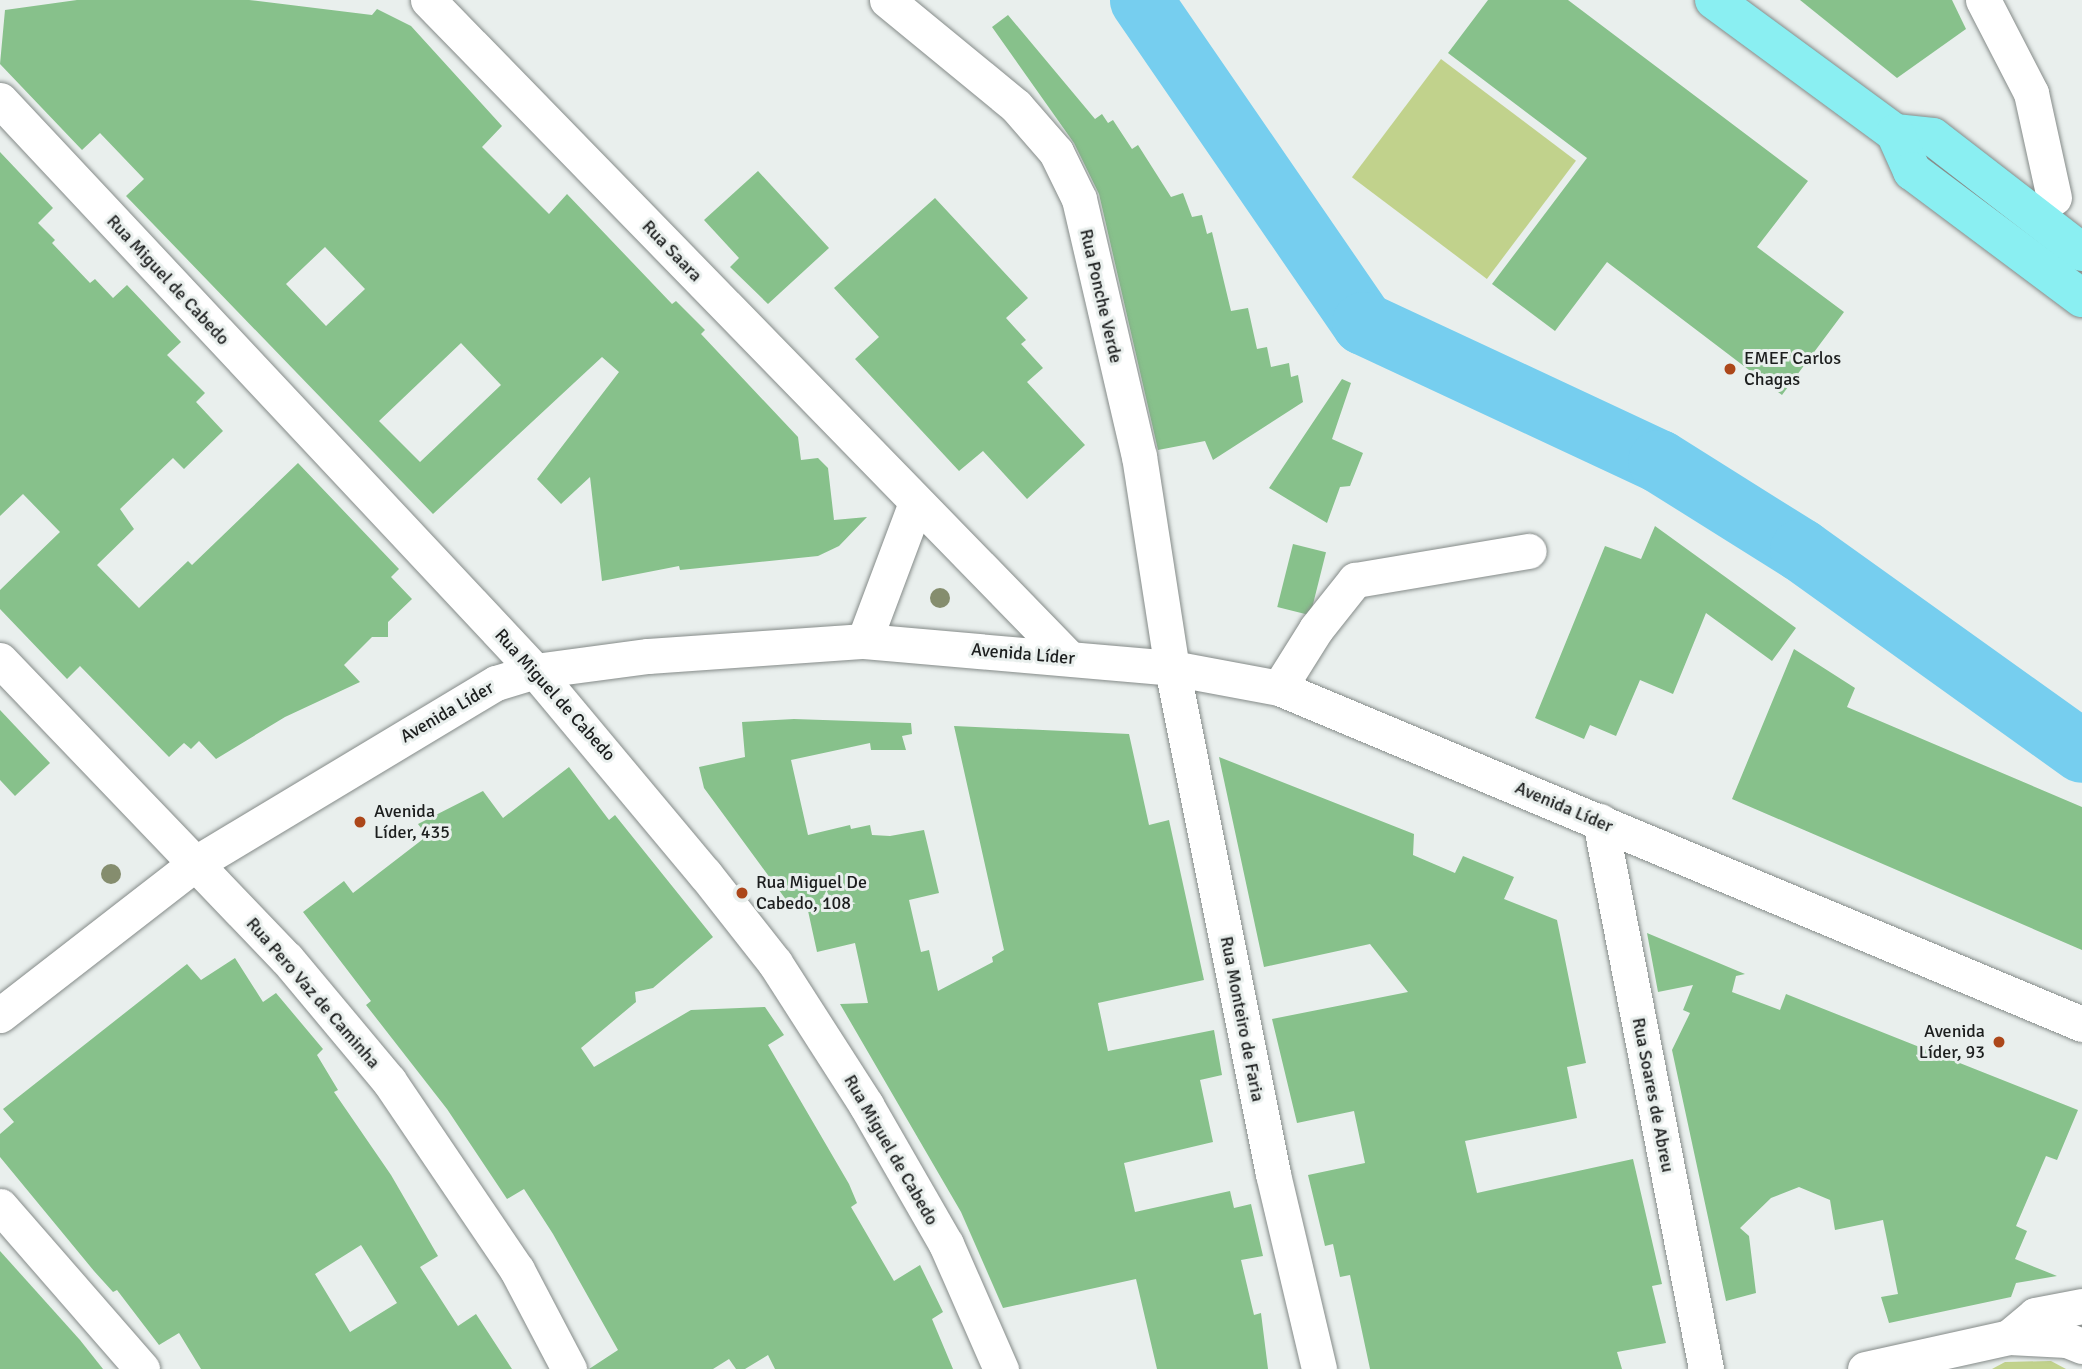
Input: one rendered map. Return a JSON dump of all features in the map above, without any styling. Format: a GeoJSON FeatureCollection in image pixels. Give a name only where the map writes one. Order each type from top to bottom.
{"type":"FeatureCollection","features":[{"type":"Feature","properties":{"kind":"main road"},"geometry":{"type":"LineString","coordinates":[[1714,0],[1895,133],[1912,171],[2043,210],[2082,252]]}},
{"type":"Feature","properties":{"kind":"main road"},"geometry":{"type":"LineString","coordinates":[[2043,210],[2080,294]]}},
{"type":"Feature","properties":{"kind":"street","name":"Rua Saara"},"geometry":{"type":"LineString","coordinates":[[428,0],[915,503],[1069,657]]}},
{"type":"Feature","properties":{"kind":"street","name":"Rua Ponche Verde"},"geometry":{"type":"LineString","coordinates":[[887,0],[1016,106],[1056,152],[1079,199],[1139,456],[1172,668]]}},
{"type":"Feature","properties":{"kind":"street"},"geometry":{"type":"LineString","coordinates":[[1983,0],[2031,93],[2043,210]]}},
{"type":"Feature","properties":{"kind":"street","name":"Rua Miguel de Cabedo"},"geometry":{"type":"LineString","coordinates":[[0,100],[535,671],[613,760],[796,994],[946,1244],[1001,1369]]}},
{"type":"Feature","properties":{"kind":"street"},"geometry":{"type":"LineString","coordinates":[[864,642],[915,503]]}},
{"type":"Feature","properties":{"kind":"street"},"geometry":{"type":"LineString","coordinates":[[1279,688],[1316,629],[1355,580],[1529,551]]}},
{"type":"Feature","properties":{"kind":"street","name":"Avenida Líder"},"geometry":{"type":"LineString","coordinates":[[0,1015],[196,863],[496,683],[535,671],[649,656],[864,642],[1069,657],[1172,668],[1279,688],[2082,1024]]}},
{"type":"Feature","properties":{"kind":"street","name":"Rua Pero Vaz de Caminha"},"geometry":{"type":"LineString","coordinates":[[0,660],[287,959],[389,1081],[517,1270],[569,1369]]}},
{"type":"Feature","properties":{"kind":"street","name":"Rua Monteiro de Faria"},"geometry":{"type":"LineString","coordinates":[[1172,668],[1273,1174],[1319,1369]]}},
{"type":"Feature","properties":{"kind":"street","name":"Rua Soares de Abreu"},"geometry":{"type":"LineString","coordinates":[[1600,821],[1706,1369]]}},
{"type":"Feature","properties":{"kind":"street"},"geometry":{"type":"LineString","coordinates":[[0,1206],[142,1369]]}},
{"type":"Feature","properties":{"kind":"street"},"geometry":{"type":"LineString","coordinates":[[2009,1337],[2035,1315],[2082,1306]]}},
{"type":"Feature","properties":{"kind":"street"},"geometry":{"type":"LineString","coordinates":[[1865,1369],[2009,1337],[2067,1340],[2082,1346]]}},
{"type":"Feature","properties":{"kind":"green space"},"geometry":{"type":"Polygon","coordinates":[[[1441,59],[1576,161],[1487,279],[1352,177],[1441,59]]]}},
{"type":"Feature","properties":{"kind":"green space"},"geometry":{"type":"Polygon","coordinates":[[[2051,1361],[2066,1369],[1992,1369],[2005,1362],[2051,1361]]]}},
{"type":"Feature","properties":{"kind":"building"},"geometry":{"type":"Polygon","coordinates":[[[77,0],[249,0],[372,15],[377,9],[411,26],[502,126],[482,147],[549,214],[567,194],[672,304],[676,301],[705,330],[701,334],[798,437],[801,460],[818,458],[828,468],[834,520],[867,517],[839,546],[818,556],[680,570],[679,566],[602,581],[590,477],[561,504],[537,479],[619,372],[602,357],[433,514],[126,196],[144,179],[100,133],[82,150],[0,64],[5,10],[77,0]],[[325,247],[286,284],[326,326],[365,289],[325,247]],[[461,343],[379,421],[420,462],[501,385],[461,343]]]}},
{"type":"Feature","properties":{"kind":"building"},"geometry":{"type":"Polygon","coordinates":[[[1488,0],[1568,0],[1808,181],[1757,247],[1844,312],[1782,395],[1607,262],[1555,331],[1492,284],[1587,158],[1448,53],[1488,0]]]}},
{"type":"Feature","properties":{"kind":"building"},"geometry":{"type":"Polygon","coordinates":[[[1800,0],[1952,0],[1966,29],[1897,78],[1800,0]]]}},
{"type":"Feature","properties":{"kind":"building"},"geometry":{"type":"Polygon","coordinates":[[[1008,15],[1095,119],[1102,114],[1108,123],[1113,120],[1132,149],[1138,145],[1171,197],[1183,193],[1192,217],[1202,215],[1207,234],[1212,232],[1231,311],[1248,308],[1257,349],[1267,347],[1271,367],[1289,363],[1291,377],[1298,375],[1303,402],[1213,460],[1205,441],[1158,450],[1099,194],[1074,143],[992,27],[1008,15]]]}},
{"type":"Feature","properties":{"kind":"building"},"geometry":{"type":"Polygon","coordinates":[[[0,152],[53,208],[38,223],[55,240],[52,243],[90,283],[95,279],[113,298],[127,285],[181,342],[167,355],[205,393],[196,402],[223,431],[184,469],[173,458],[120,509],[134,529],[97,565],[139,608],[188,561],[192,565],[298,463],[399,569],[391,577],[412,599],[388,622],[388,637],[372,637],[344,665],[360,682],[285,717],[216,759],[199,741],[191,749],[184,743],[169,757],[80,666],[67,679],[0,609],[0,590],[60,532],[23,494],[0,516],[0,152]]]}},
{"type":"Feature","properties":{"kind":"building"},"geometry":{"type":"Polygon","coordinates":[[[758,171],[829,248],[768,304],[730,267],[739,258],[704,220],[758,171]]]}},
{"type":"Feature","properties":{"kind":"building"},"geometry":{"type":"Polygon","coordinates":[[[935,198],[1028,298],[1006,318],[1026,340],[1021,344],[1043,368],[1027,382],[1085,445],[1027,499],[983,451],[959,471],[855,359],[879,337],[834,288],[935,198]]]}},
{"type":"Feature","properties":{"kind":"building"},"geometry":{"type":"Polygon","coordinates":[[[1342,379],[1351,383],[1332,439],[1363,453],[1350,486],[1340,487],[1327,523],[1269,488],[1342,379]]]}},
{"type":"Feature","properties":{"kind":"building"},"geometry":{"type":"Polygon","coordinates":[[[1655,526],[1796,628],[1772,661],[1706,613],[1673,694],[1640,680],[1616,736],[1590,725],[1584,739],[1535,718],[1605,546],[1641,559],[1655,526]]]}},
{"type":"Feature","properties":{"kind":"building"},"geometry":{"type":"Polygon","coordinates":[[[1293,544],[1326,552],[1310,615],[1277,607],[1293,544]]]}},
{"type":"Feature","properties":{"kind":"building"},"geometry":{"type":"Polygon","coordinates":[[[1794,649],[1855,688],[1847,707],[2082,807],[2082,950],[1732,799],[1794,649]]]}},
{"type":"Feature","properties":{"kind":"building"},"geometry":{"type":"Polygon","coordinates":[[[0,710],[50,763],[15,796],[0,780],[0,710]]]}},
{"type":"Feature","properties":{"kind":"building"},"geometry":{"type":"Polygon","coordinates":[[[794,719],[911,723],[912,734],[902,736],[906,750],[871,750],[870,743],[791,760],[808,835],[850,825],[851,829],[870,825],[872,835],[890,836],[924,830],[939,893],[909,900],[921,952],[929,950],[938,991],[993,962],[992,957],[1004,950],[954,726],[1129,734],[1149,825],[1169,820],[1204,980],[1098,1003],[1108,1051],[1214,1030],[1222,1075],[1200,1080],[1213,1142],[1124,1163],[1135,1212],[1230,1191],[1234,1208],[1251,1204],[1263,1256],[1241,1260],[1254,1315],[1261,1313],[1268,1369],[1157,1369],[1136,1279],[1003,1308],[961,1212],[840,1004],[868,1003],[855,943],[817,952],[805,897],[787,901],[704,788],[699,767],[745,757],[742,722],[794,719]]]}},
{"type":"Feature","properties":{"kind":"building"},"geometry":{"type":"Polygon","coordinates":[[[1219,757],[1414,834],[1413,855],[1455,873],[1463,856],[1514,877],[1504,899],[1557,920],[1586,1063],[1567,1067],[1577,1118],[1465,1141],[1477,1193],[1633,1159],[1662,1284],[1652,1286],[1666,1343],[1617,1352],[1622,1369],[1370,1369],[1350,1275],[1340,1277],[1333,1244],[1325,1246],[1308,1175],[1365,1163],[1354,1111],[1297,1123],[1272,1019],[1408,992],[1370,944],[1264,967],[1219,757]]]}},
{"type":"Feature","properties":{"kind":"building"},"geometry":{"type":"Polygon","coordinates":[[[569,767],[609,820],[615,815],[713,937],[653,988],[635,992],[636,1002],[581,1048],[594,1067],[691,1010],[765,1007],[784,1035],[768,1045],[849,1184],[857,1203],[851,1207],[894,1281],[920,1265],[943,1312],[932,1319],[953,1369],[775,1369],[768,1355],[745,1369],[736,1369],[729,1359],[713,1369],[589,1369],[618,1350],[553,1234],[524,1189],[507,1199],[447,1109],[366,1005],[371,1001],[303,912],[344,881],[353,893],[427,836],[418,824],[483,791],[503,818],[569,767]]]}},
{"type":"Feature","properties":{"kind":"building"},"geometry":{"type":"Polygon","coordinates":[[[1647,933],[1745,974],[1736,976],[1732,992],[1780,1010],[1786,994],[2078,1110],[2057,1160],[2046,1156],[2016,1226],[2027,1231],[2015,1259],[2057,1276],[2016,1283],[2011,1297],[1889,1323],[1881,1297],[1898,1294],[1883,1220],[1835,1230],[1830,1200],[1799,1187],[1771,1198],[1740,1228],[1749,1236],[1756,1293],[1726,1301],[1672,1050],[1690,1013],[1683,1010],[1693,985],[1658,992],[1647,933]]]}},
{"type":"Feature","properties":{"kind":"building"},"geometry":{"type":"Polygon","coordinates":[[[235,958],[263,1002],[276,993],[323,1049],[317,1055],[338,1090],[334,1092],[391,1175],[438,1256],[420,1267],[458,1326],[476,1314],[512,1369],[201,1369],[179,1333],[159,1345],[117,1290],[113,1292],[94,1271],[0,1157],[0,1134],[14,1122],[3,1109],[187,964],[201,980],[235,958]],[[361,1245],[315,1274],[350,1332],[397,1303],[361,1245]]]}},
{"type":"Feature","properties":{"kind":"building"},"geometry":{"type":"Polygon","coordinates":[[[0,1251],[80,1340],[103,1369],[0,1369],[0,1251]]]}},
{"type":"Feature","properties":{"kind":"waterway"},"geometry":{"type":"LineString","coordinates":[[1141,0],[1363,323],[1659,461],[1801,550],[2082,751]]}},
{"type":"Feature","properties":{"kind":"place","name":"EMEF Carlos Chagas"},"geometry":{"type":"Point","coordinates":[1730,369]}},
{"type":"Feature","properties":{"kind":"place","name":"Avenida Líder, 435"},"geometry":{"type":"Point","coordinates":[360,822]}},
{"type":"Feature","properties":{"kind":"place","name":"Rua Miguel De Cabedo, 108"},"geometry":{"type":"Point","coordinates":[742,893]}},
{"type":"Feature","properties":{"kind":"place","name":"Avenida Líder, 93"},"geometry":{"type":"Point","coordinates":[1999,1042]}}]}
